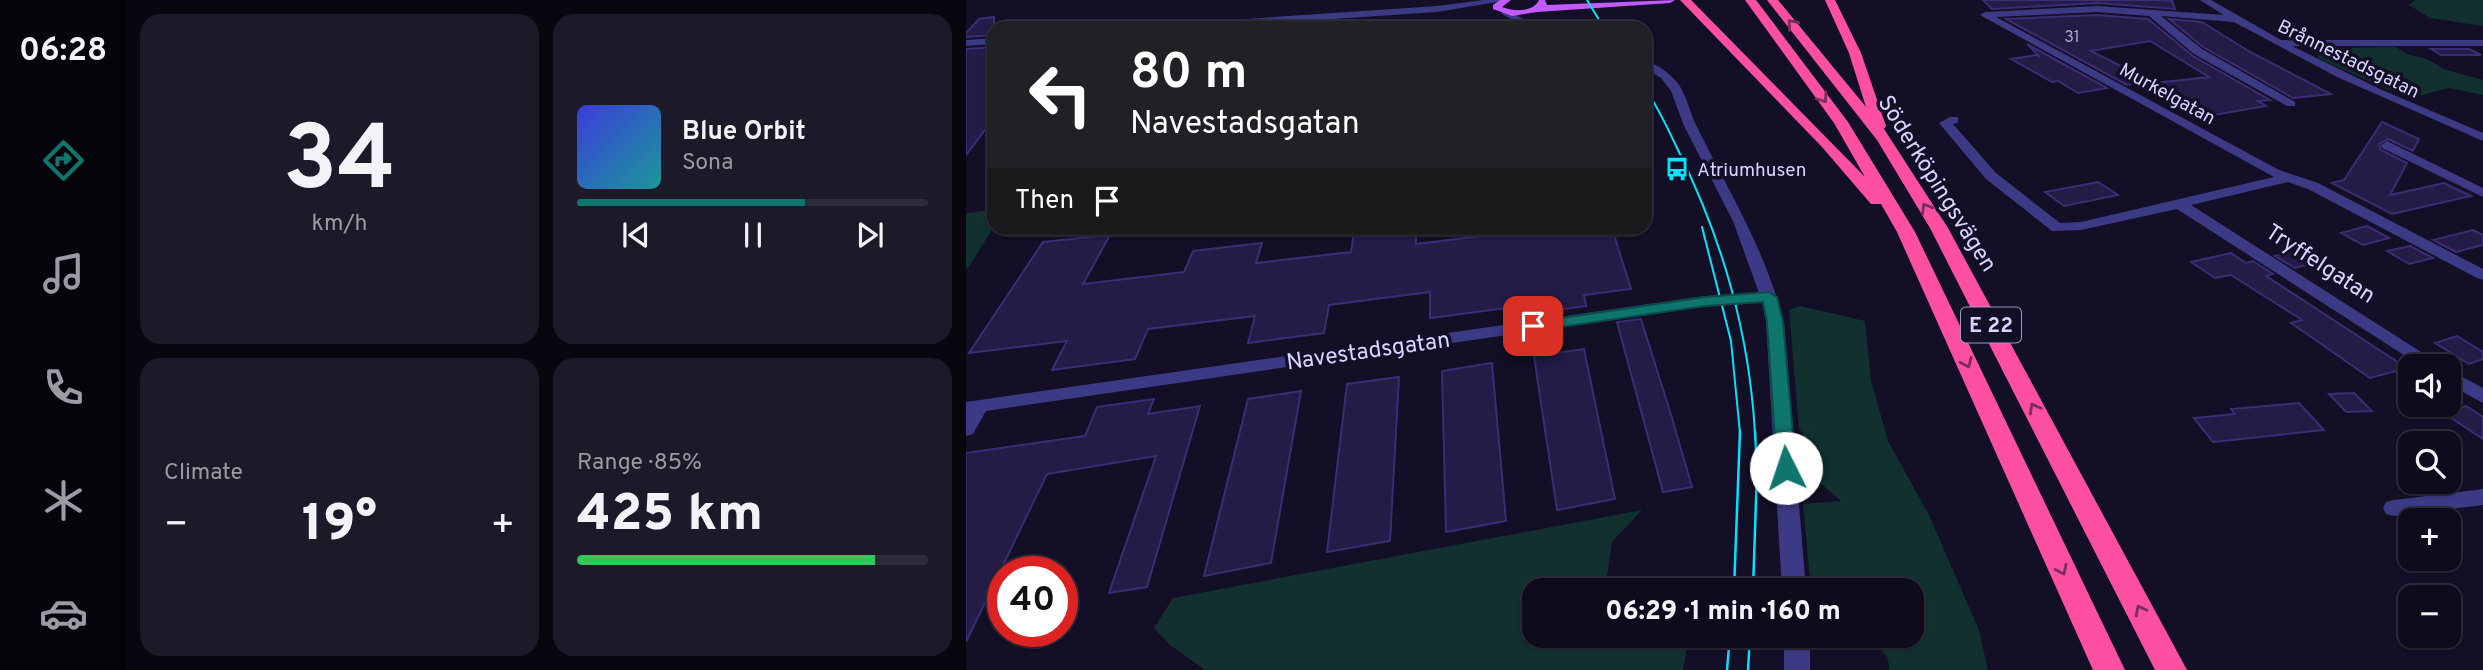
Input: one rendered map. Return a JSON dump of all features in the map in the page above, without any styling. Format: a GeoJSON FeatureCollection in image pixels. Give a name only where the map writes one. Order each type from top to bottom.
{"type":"FeatureCollection","features":[{"type":"Feature","properties":{"kind":"highway"},"geometry":{"type":"LineString","coordinates":[[1685,0],[1827,144],[1906,232]]}},
{"type":"Feature","properties":{"kind":"highway","name":"E 22"},"geometry":{"type":"LineString","coordinates":[[1750,0],[1841,122],[1906,232],[2109,670]]}},
{"type":"Feature","properties":{"kind":"highway","name":"Söderköpingsvägen"},"geometry":{"type":"LineString","coordinates":[[1772,0],[1882,138],[1939,228],[2171,670]]}},
{"type":"Feature","properties":{"kind":"highway"},"geometry":{"type":"LineString","coordinates":[[1830,0],[1858,62],[1882,138]]}},
{"type":"Feature","properties":{"kind":"main road"},"geometry":{"type":"LineString","coordinates":[[1537,5],[1577,0]]}},
{"type":"Feature","properties":{"kind":"main road"},"geometry":{"type":"LineString","coordinates":[[1504,6],[1670,0]]}},
{"type":"Feature","properties":{"kind":"street","name":"Brånnestadsgatan"},"geometry":{"type":"LineString","coordinates":[[2205,0],[2276,43],[2372,91],[2483,137]]}},
{"type":"Feature","properties":{"kind":"street"},"geometry":{"type":"LineString","coordinates":[[1530,21],[1529,16],[1537,5]]}},
{"type":"Feature","properties":{"kind":"street"},"geometry":{"type":"LineString","coordinates":[[1261,21],[1504,6],[1524,21]]}},
{"type":"Feature","properties":{"kind":"street","name":"Murkelgatan"},"geometry":{"type":"LineString","coordinates":[[2235,19],[2097,9],[1985,15],[2285,179],[2313,186],[2483,275]]}},
{"type":"Feature","properties":{"kind":"street"},"geometry":{"type":"LineString","coordinates":[[2152,13],[2161,24],[2191,45],[2291,104]]}},
{"type":"Feature","properties":{"kind":"street"},"geometry":{"type":"LineString","coordinates":[[966,43],[987,42]]}},
{"type":"Feature","properties":{"kind":"street"},"geometry":{"type":"LineString","coordinates":[[2276,43],[2483,43]]}},
{"type":"Feature","properties":{"kind":"street"},"geometry":{"type":"LineString","coordinates":[[1652,68],[1665,76],[1675,88],[1688,122],[1757,256],[1769,297],[1775,322],[1793,578]]}},
{"type":"Feature","properties":{"kind":"street"},"geometry":{"type":"LineString","coordinates":[[1954,120],[1945,123],[1950,132],[1978,158],[1991,176],[2057,228],[2081,226],[2285,179]]}},
{"type":"Feature","properties":{"kind":"street"},"geometry":{"type":"LineString","coordinates":[[2387,145],[2483,192]]}},
{"type":"Feature","properties":{"kind":"street","name":"Tryffelgatan"},"geometry":{"type":"LineString","coordinates":[[2179,204],[2415,354]]}},
{"type":"Feature","properties":{"kind":"street","name":"Navestadsgatan"},"geometry":{"type":"LineString","coordinates":[[973,407],[1705,302],[1769,297]]}},
{"type":"Feature","properties":{"kind":"street"},"geometry":{"type":"LineString","coordinates":[[2461,383],[2483,397]]}},
{"type":"Feature","properties":{"kind":"street"},"geometry":{"type":"LineString","coordinates":[[966,429],[973,407]]}},
{"type":"Feature","properties":{"kind":"street"},"geometry":{"type":"LineString","coordinates":[[2394,508],[2483,497]]}},
{"type":"Feature","properties":{"kind":"street"},"geometry":{"type":"LineString","coordinates":[[1797,648],[1797,670]]}},
{"type":"Feature","properties":{"kind":"green space"},"geometry":{"type":"Polygon","coordinates":[[[2415,0],[2483,0],[2483,26],[2430,18],[2409,5],[2415,0]]]}},
{"type":"Feature","properties":{"kind":"green space"},"geometry":{"type":"Polygon","coordinates":[[[2396,47],[2444,69],[2483,80],[2483,95],[2448,88],[2422,95],[2389,90],[2318,58],[2317,54],[2336,48],[2396,47]]]}},
{"type":"Feature","properties":{"kind":"green space"},"geometry":{"type":"Polygon","coordinates":[[[987,211],[989,235],[966,268],[966,213],[987,211]]]}},
{"type":"Feature","properties":{"kind":"green space"},"geometry":{"type":"Polygon","coordinates":[[[1800,306],[1865,321],[1871,380],[1888,441],[1929,515],[1979,630],[1988,670],[1889,670],[1888,658],[1880,648],[1924,648],[1924,578],[1810,578],[1803,504],[1841,501],[1819,482],[1809,446],[1799,428],[1789,310],[1800,306]]]}},
{"type":"Feature","properties":{"kind":"green space"},"geometry":{"type":"Polygon","coordinates":[[[1642,510],[1612,542],[1607,576],[1610,578],[1522,578],[1522,648],[1687,648],[1683,670],[1205,670],[1170,645],[1154,628],[1173,598],[1642,510]]]}},
{"type":"Feature","properties":{"kind":"building"},"geometry":{"type":"Polygon","coordinates":[[[1983,0],[2159,0],[2172,1],[2175,9],[2097,3],[1992,9],[1983,0]]]}},
{"type":"Feature","properties":{"kind":"building"},"geometry":{"type":"Polygon","coordinates":[[[2097,15],[2148,19],[2193,56],[2270,100],[2258,101],[2266,106],[2208,116],[2146,84],[2209,77],[2150,41],[2091,51],[2150,81],[2127,85],[2006,19],[2097,15]]]}},
{"type":"Feature","properties":{"kind":"building"},"geometry":{"type":"Polygon","coordinates":[[[994,17],[994,21],[987,21],[987,36],[966,37],[966,33],[979,19],[994,17]]]}},
{"type":"Feature","properties":{"kind":"building"},"geometry":{"type":"Polygon","coordinates":[[[2169,19],[2202,22],[2250,52],[2331,94],[2293,98],[2203,47],[2169,19]]]}},
{"type":"Feature","properties":{"kind":"building"},"geometry":{"type":"Polygon","coordinates":[[[2027,44],[2107,88],[2078,93],[2011,59],[2036,55],[2040,57],[2027,44]]]}},
{"type":"Feature","properties":{"kind":"building"},"geometry":{"type":"Polygon","coordinates":[[[987,48],[987,127],[966,155],[966,49],[987,48]]]}},
{"type":"Feature","properties":{"kind":"building"},"geometry":{"type":"Polygon","coordinates":[[[2431,49],[2469,49],[2481,55],[2441,55],[2431,49]]]}},
{"type":"Feature","properties":{"kind":"building"},"geometry":{"type":"Polygon","coordinates":[[[2382,122],[2419,139],[2413,151],[2388,139],[2379,144],[2381,150],[2407,163],[2390,195],[2444,183],[2471,196],[2392,214],[2332,183],[2344,180],[2382,122]]]}},
{"type":"Feature","properties":{"kind":"building"},"geometry":{"type":"Polygon","coordinates":[[[2098,182],[2118,195],[2064,206],[2045,192],[2098,182]]]}},
{"type":"Feature","properties":{"kind":"building"},"geometry":{"type":"Polygon","coordinates":[[[2367,226],[2389,238],[2363,245],[2341,233],[2367,226]]]}},
{"type":"Feature","properties":{"kind":"building"},"geometry":{"type":"Polygon","coordinates":[[[2473,230],[2483,235],[2483,245],[2456,252],[2433,240],[2473,230]]]}},
{"type":"Feature","properties":{"kind":"building"},"geometry":{"type":"Polygon","coordinates":[[[1110,235],[1083,284],[1184,272],[1193,251],[1262,243],[1256,263],[1351,252],[1354,235],[1416,235],[1416,244],[1489,235],[1614,235],[1631,289],[1584,295],[1586,306],[1515,316],[1514,307],[1430,318],[1430,292],[1329,305],[1324,333],[1248,343],[1255,316],[1148,329],[1135,359],[1052,370],[1067,341],[969,353],[1043,242],[1110,235]]]}},
{"type":"Feature","properties":{"kind":"building"},"geometry":{"type":"Polygon","coordinates":[[[2410,246],[2433,258],[2409,264],[2387,251],[2410,246]]]}},
{"type":"Feature","properties":{"kind":"building"},"geometry":{"type":"Polygon","coordinates":[[[2300,249],[2321,261],[2295,268],[2275,256],[2300,249]]]}},
{"type":"Feature","properties":{"kind":"building"},"geometry":{"type":"Polygon","coordinates":[[[2231,253],[2246,263],[2253,261],[2273,274],[2266,276],[2398,362],[2398,370],[2370,378],[2291,323],[2302,320],[2231,275],[2215,278],[2191,262],[2231,253]]]}},
{"type":"Feature","properties":{"kind":"building"},"geometry":{"type":"Polygon","coordinates":[[[1641,319],[1692,487],[1663,492],[1617,322],[1641,319]]]}},
{"type":"Feature","properties":{"kind":"building"},"geometry":{"type":"Polygon","coordinates":[[[2457,336],[2483,352],[2483,359],[2469,364],[2461,359],[2461,354],[2453,354],[2435,343],[2457,336]]]}},
{"type":"Feature","properties":{"kind":"building"},"geometry":{"type":"Polygon","coordinates":[[[1584,349],[1615,499],[1557,510],[1534,356],[1584,349]]]}},
{"type":"Feature","properties":{"kind":"building"},"geometry":{"type":"Polygon","coordinates":[[[1492,363],[1506,521],[1446,532],[1442,371],[1492,363]]]}},
{"type":"Feature","properties":{"kind":"building"},"geometry":{"type":"Polygon","coordinates":[[[1399,377],[1390,541],[1327,552],[1347,384],[1399,377]]]}},
{"type":"Feature","properties":{"kind":"building"},"geometry":{"type":"Polygon","coordinates":[[[1301,391],[1271,563],[1204,576],[1248,399],[1301,391]]]}},
{"type":"Feature","properties":{"kind":"building"},"geometry":{"type":"Polygon","coordinates":[[[2354,393],[2372,411],[2346,412],[2329,394],[2354,393]]]}},
{"type":"Feature","properties":{"kind":"building"},"geometry":{"type":"Polygon","coordinates":[[[1154,399],[1148,414],[1200,406],[1147,587],[1109,593],[1156,456],[1047,474],[1007,556],[987,556],[987,598],[966,642],[966,453],[1085,436],[1097,407],[1154,399]]]}},
{"type":"Feature","properties":{"kind":"building"},"geometry":{"type":"Polygon","coordinates":[[[2299,403],[2324,430],[2213,442],[2194,418],[2235,414],[2231,409],[2299,403]]]}},
{"type":"Feature","properties":{"kind":"building"},"geometry":{"type":"Polygon","coordinates":[[[2466,406],[2483,417],[2483,439],[2450,417],[2461,417],[2461,408],[2466,406]]]}},
{"type":"Feature","properties":{"kind":"tram line"},"geometry":{"type":"LineString","coordinates":[[1587,0],[1600,21]]}},
{"type":"Feature","properties":{"kind":"tram line"},"geometry":{"type":"LineString","coordinates":[[1652,100],[1694,184],[1721,253],[1747,359],[1755,433]]}},
{"type":"Feature","properties":{"kind":"tram line"},"geometry":{"type":"LineString","coordinates":[[1702,227],[1731,341],[1740,432]]}},
{"type":"Feature","properties":{"kind":"tram line"},"geometry":{"type":"LineString","coordinates":[[1753,578],[1757,471],[1755,431]]}},
{"type":"Feature","properties":{"kind":"tram line"},"geometry":{"type":"LineString","coordinates":[[1734,578],[1740,432]]}},
{"type":"Feature","properties":{"kind":"tram line"},"geometry":{"type":"LineString","coordinates":[[1727,670],[1729,648]]}},
{"type":"Feature","properties":{"kind":"tram line"},"geometry":{"type":"LineString","coordinates":[[1748,670],[1749,648]]}},
{"type":"Feature","properties":{"kind":"place","name":"Atriumhusen"},"geometry":{"type":"Point","coordinates":[1677,169]}},
{"type":"Feature","properties":{"kind":"route"},"geometry":{"type":"LineString","coordinates":[[1533,326],[1705,302],[1769,297],[1775,322],[1786,468]]}}]}
